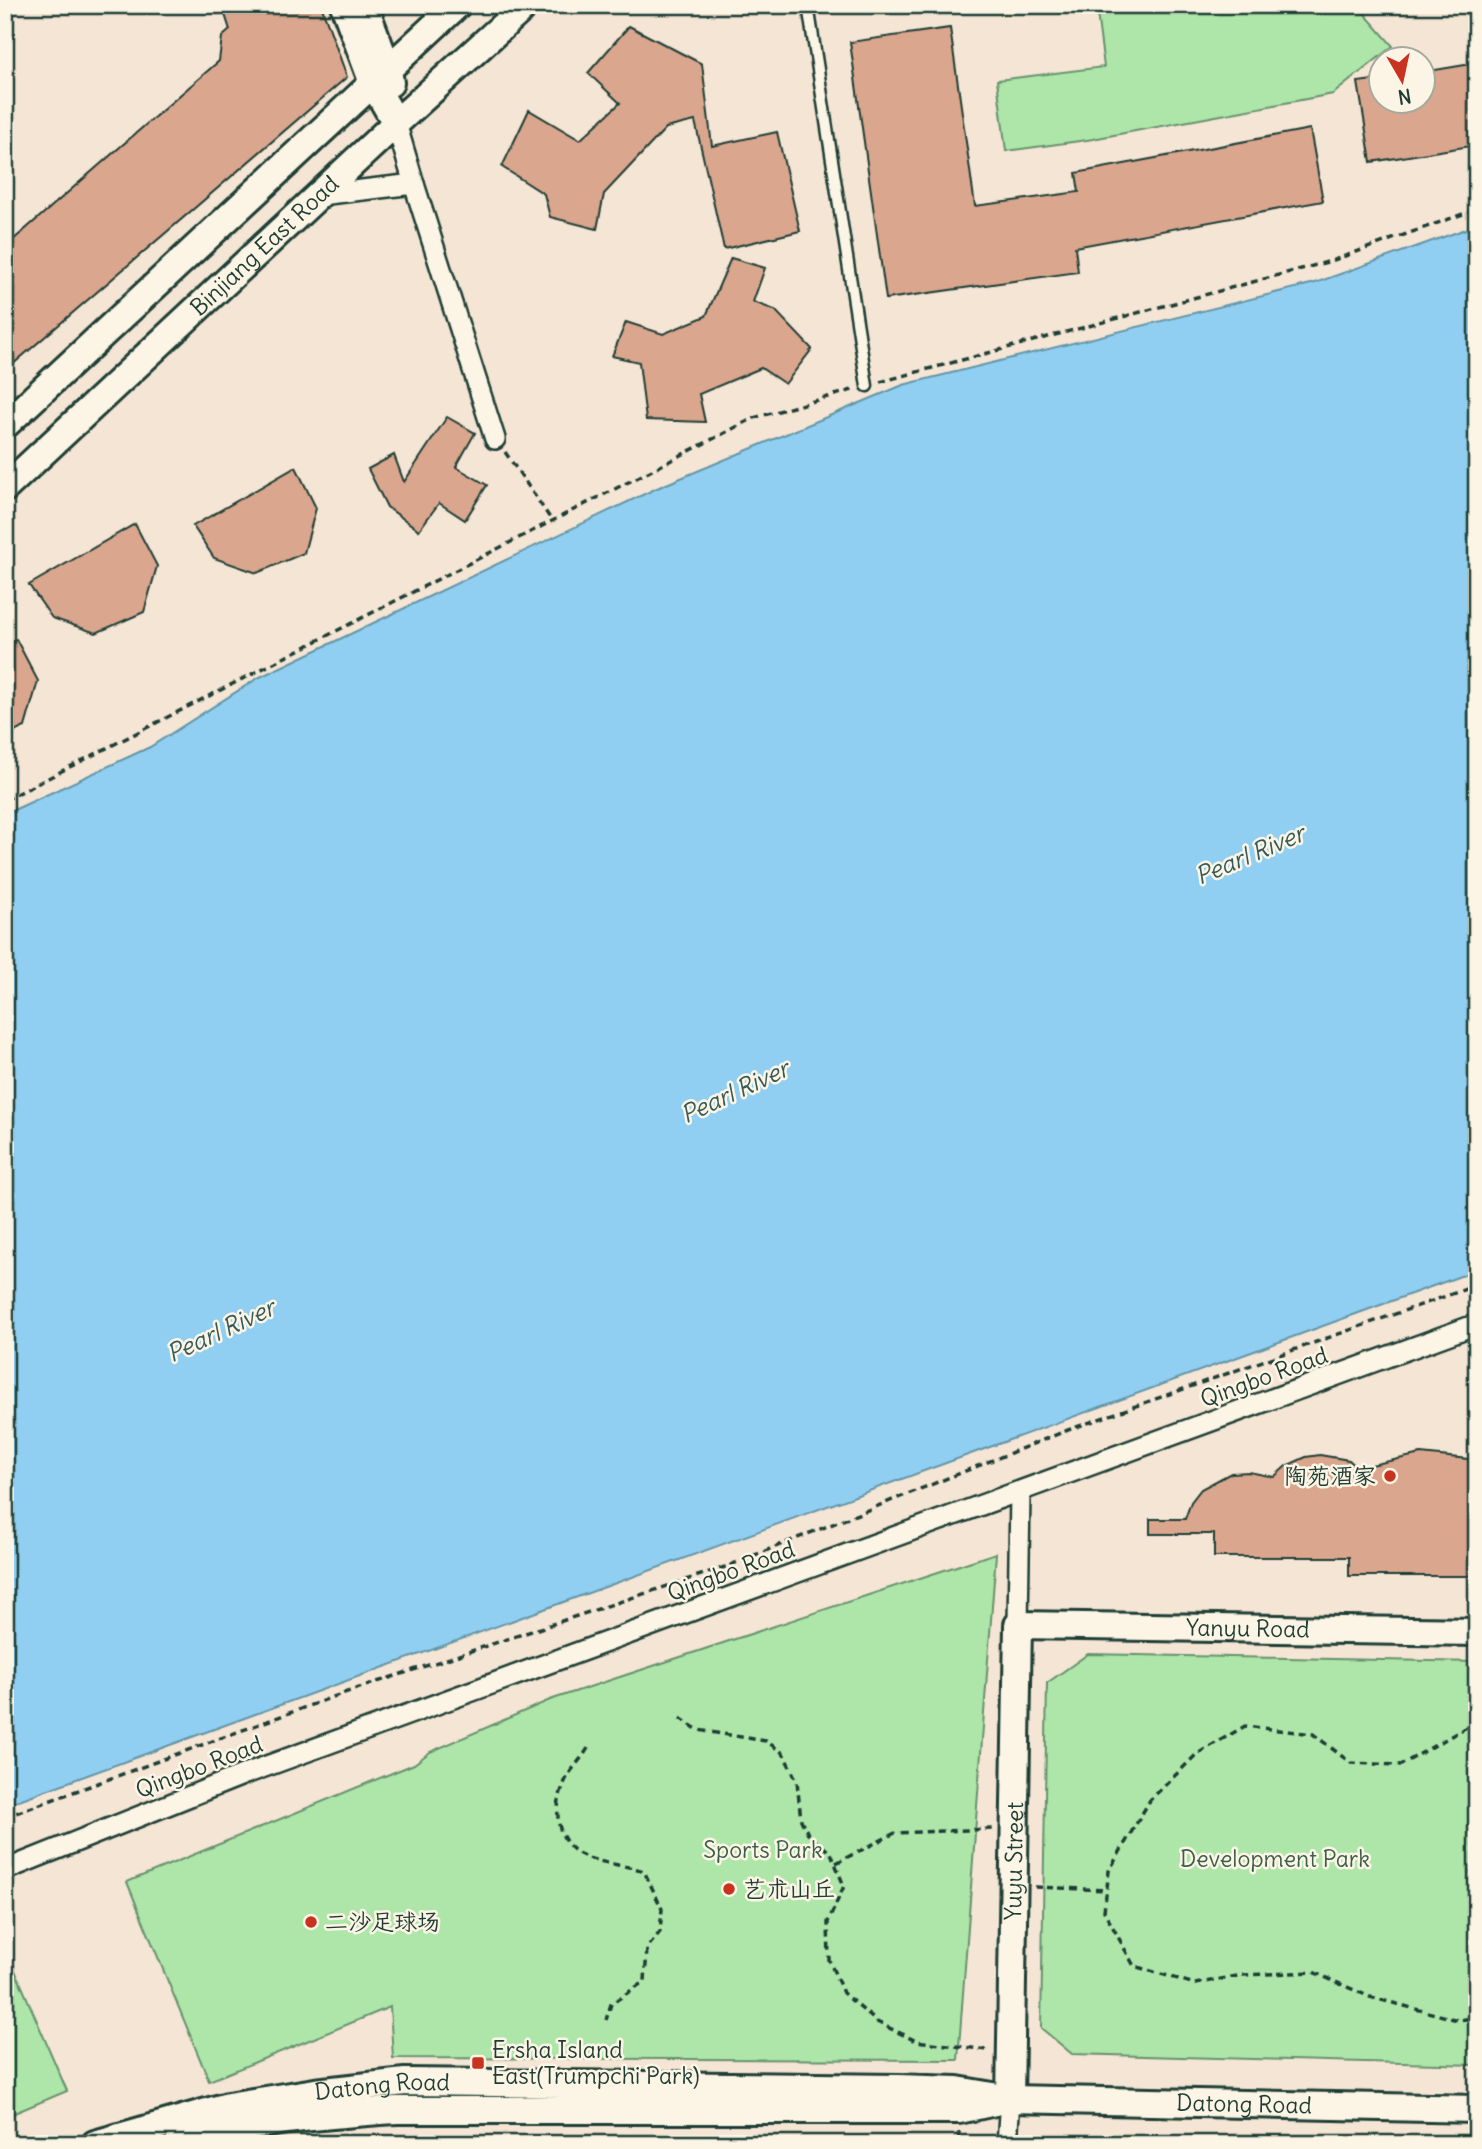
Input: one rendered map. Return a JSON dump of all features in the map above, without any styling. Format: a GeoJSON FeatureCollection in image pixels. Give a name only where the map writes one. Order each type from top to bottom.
{"type":"FeatureCollection","features":[{"type":"Feature","properties":{"kind":"highway"},"geometry":{"type":"LineString","coordinates":[[201,2144],[234,2127]]}},
{"type":"Feature","properties":{"kind":"main road"},"geometry":{"type":"LineString","coordinates":[[344,5],[381,76]]}},
{"type":"Feature","properties":{"kind":"main road"},"geometry":{"type":"LineString","coordinates":[[364,5],[381,76],[396,123]]}},
{"type":"Feature","properties":{"kind":"main road","name":"Binjiang East Road"},"geometry":{"type":"LineString","coordinates":[[5,425],[457,5]]}},
{"type":"Feature","properties":{"kind":"main road","name":"Binjiang East Road"},"geometry":{"type":"LineString","coordinates":[[5,488],[526,5]]}},
{"type":"Feature","properties":{"kind":"main road","name":"Yanyu Road"},"geometry":{"type":"LineString","coordinates":[[1018,1625],[1477,1632]]}},
{"type":"Feature","properties":{"kind":"main road","name":"Yuyu Street"},"geometry":{"type":"LineString","coordinates":[[1010,2099],[1018,1625]]}},
{"type":"Feature","properties":{"kind":"main road","name":"Datong Road"},"geometry":{"type":"LineString","coordinates":[[95,2144],[228,2106],[315,2092],[405,2082],[957,2090],[1010,2099],[1477,2109]]}},
{"type":"Feature","properties":{"kind":"main road","name":"Datong Road"},"geometry":{"type":"LineString","coordinates":[[178,2144],[234,2127],[309,2116],[397,2110],[958,2110],[1010,2099]]}},
{"type":"Feature","properties":{"kind":"street"},"geometry":{"type":"LineString","coordinates":[[396,123],[495,439]]}},
{"type":"Feature","properties":{"kind":"street"},"geometry":{"type":"LineString","coordinates":[[319,195],[414,184]]}},
{"type":"Feature","properties":{"kind":"street","name":"Qingbo Road"},"geometry":{"type":"LineString","coordinates":[[5,1870],[245,1774],[1477,1324]]}},
{"type":"Feature","properties":{"kind":"street"},"geometry":{"type":"LineString","coordinates":[[1018,1625],[1020,1493]]}},
{"type":"Feature","properties":{"kind":"street"},"geometry":{"type":"LineString","coordinates":[[1007,2144],[1010,2099]]}},
{"type":"Feature","properties":{"kind":"lane"},"geometry":{"type":"LineString","coordinates":[[808,5],[867,386]]}},
{"type":"Feature","properties":{"kind":"path"},"geometry":{"type":"LineString","coordinates":[[5,800],[754,418],[1331,261],[1477,209]]}},
{"type":"Feature","properties":{"kind":"path"},"geometry":{"type":"LineString","coordinates":[[495,439],[552,521]]}},
{"type":"Feature","properties":{"kind":"path"},"geometry":{"type":"LineString","coordinates":[[5,1817],[344,1693],[725,1567],[1069,1430],[1477,1285]]}},
{"type":"Feature","properties":{"kind":"path"},"geometry":{"type":"LineString","coordinates":[[680,1718],[698,1731],[766,1741],[783,1753],[797,1781],[801,1820],[810,1836],[831,1853],[844,1886],[828,1922],[829,1960],[844,1993],[877,2022],[916,2041],[1011,2053]]}},
{"type":"Feature","properties":{"kind":"path"},"geometry":{"type":"LineString","coordinates":[[1477,1721],[1401,1765],[1350,1763],[1314,1734],[1245,1726],[1197,1754],[1150,1800],[1110,1871],[1104,1911],[1134,1966],[1195,1984],[1242,1975],[1313,1972],[1370,1997],[1458,2020],[1477,2018]]}},
{"type":"Feature","properties":{"kind":"path"},"geometry":{"type":"LineString","coordinates":[[588,1748],[569,1775],[559,1798],[557,1821],[563,1837],[576,1852],[589,1858],[644,1871],[662,1909],[660,1931],[647,1948],[645,1981],[611,2004],[606,2020]]}},
{"type":"Feature","properties":{"kind":"path"},"geometry":{"type":"LineString","coordinates":[[836,1863],[895,1833],[993,1829]]}},
{"type":"Feature","properties":{"kind":"path"},"geometry":{"type":"LineString","coordinates":[[1477,1860],[1471,1867],[1477,1908]]}},
{"type":"Feature","properties":{"kind":"path"},"geometry":{"type":"LineString","coordinates":[[1014,1886],[1107,1890]]}},
{"type":"Feature","properties":{"kind":"green space"},"geometry":{"type":"Polygon","coordinates":[[[1091,5],[1357,5],[1393,46],[1366,46],[1366,68],[1333,94],[1087,140],[1006,151],[997,80],[1104,67],[1097,13],[1091,5]]]}},
{"type":"Feature","properties":{"kind":"green space","name":"Sports Park"},"geometry":{"type":"Polygon","coordinates":[[[996,1553],[958,2060],[393,2058],[390,2007],[209,2081],[127,1882],[414,1764],[430,1752],[550,1700],[996,1553]]]}},
{"type":"Feature","properties":{"kind":"green space","name":"Development Park"},"geometry":{"type":"Polygon","coordinates":[[[1088,1654],[1477,1662],[1477,2065],[1072,2054],[1041,2028],[1047,1683],[1088,1654]]]}},
{"type":"Feature","properties":{"kind":"green space"},"geometry":{"type":"Polygon","coordinates":[[[5,1947],[67,2091],[5,2117],[5,1947]]]}},
{"type":"Feature","properties":{"kind":"water","name":"Pearl River"},"geometry":{"type":"Polygon","coordinates":[[[1477,225],[1477,1270],[5,1805],[5,814],[150,747],[258,678],[657,488],[903,385],[1315,283],[1477,225]]]}},
{"type":"Feature","properties":{"kind":"building"},"geometry":{"type":"Polygon","coordinates":[[[222,5],[321,5],[347,77],[5,371],[5,247],[219,61],[222,37],[230,30],[222,5]]]}},
{"type":"Feature","properties":{"kind":"building"},"geometry":{"type":"Polygon","coordinates":[[[629,26],[702,64],[712,146],[777,132],[800,231],[724,249],[695,121],[666,128],[604,194],[597,229],[550,217],[544,194],[502,167],[529,110],[580,140],[620,103],[588,73],[629,26]]]}},
{"type":"Feature","properties":{"kind":"building"},"geometry":{"type":"Polygon","coordinates":[[[950,28],[975,206],[1079,192],[1076,173],[1310,129],[1323,201],[1075,247],[1078,272],[886,299],[850,42],[950,28]]]}},
{"type":"Feature","properties":{"kind":"building"},"geometry":{"type":"Polygon","coordinates":[[[1477,63],[1477,145],[1371,162],[1358,82],[1366,81],[1366,116],[1436,116],[1436,70],[1477,63]]]}},
{"type":"Feature","properties":{"kind":"building"},"geometry":{"type":"Polygon","coordinates":[[[731,258],[765,268],[753,302],[775,310],[812,349],[785,384],[761,368],[699,394],[705,422],[646,420],[639,362],[612,356],[626,322],[663,334],[706,316],[731,258]]]}},
{"type":"Feature","properties":{"kind":"building"},"geometry":{"type":"Polygon","coordinates":[[[447,417],[475,433],[456,467],[487,485],[465,520],[439,503],[419,530],[387,507],[368,469],[394,455],[404,482],[447,417]]]}},
{"type":"Feature","properties":{"kind":"building"},"geometry":{"type":"Polygon","coordinates":[[[296,467],[316,508],[304,553],[257,573],[214,558],[193,526],[296,467]]]}},
{"type":"Feature","properties":{"kind":"building"},"geometry":{"type":"Polygon","coordinates":[[[135,524],[157,566],[144,612],[96,633],[52,618],[29,585],[135,524]]]}},
{"type":"Feature","properties":{"kind":"building"},"geometry":{"type":"Polygon","coordinates":[[[16,639],[38,681],[25,727],[5,736],[5,645],[16,639]]]}},
{"type":"Feature","properties":{"kind":"building"},"geometry":{"type":"Polygon","coordinates":[[[1421,1454],[1477,1460],[1477,1576],[1349,1576],[1349,1557],[1214,1557],[1214,1534],[1150,1534],[1150,1519],[1185,1519],[1191,1502],[1201,1489],[1231,1473],[1249,1472],[1274,1477],[1286,1466],[1306,1457],[1320,1455],[1349,1460],[1358,1468],[1421,1454]]]}},
{"type":"Feature","properties":{"kind":"place","name":"陶苑酒家"},"geometry":{"type":"Point","coordinates":[1390,1476]}},
{"type":"Feature","properties":{"kind":"place","name":"艺术山丘"},"geometry":{"type":"Point","coordinates":[729,1889]}},
{"type":"Feature","properties":{"kind":"place","name":"二沙足球场"},"geometry":{"type":"Point","coordinates":[311,1922]}},
{"type":"Feature","properties":{"kind":"place","name":"Ersha Island East(Trumpchi Park)"},"geometry":{"type":"Point","coordinates":[478,2063]}}]}
